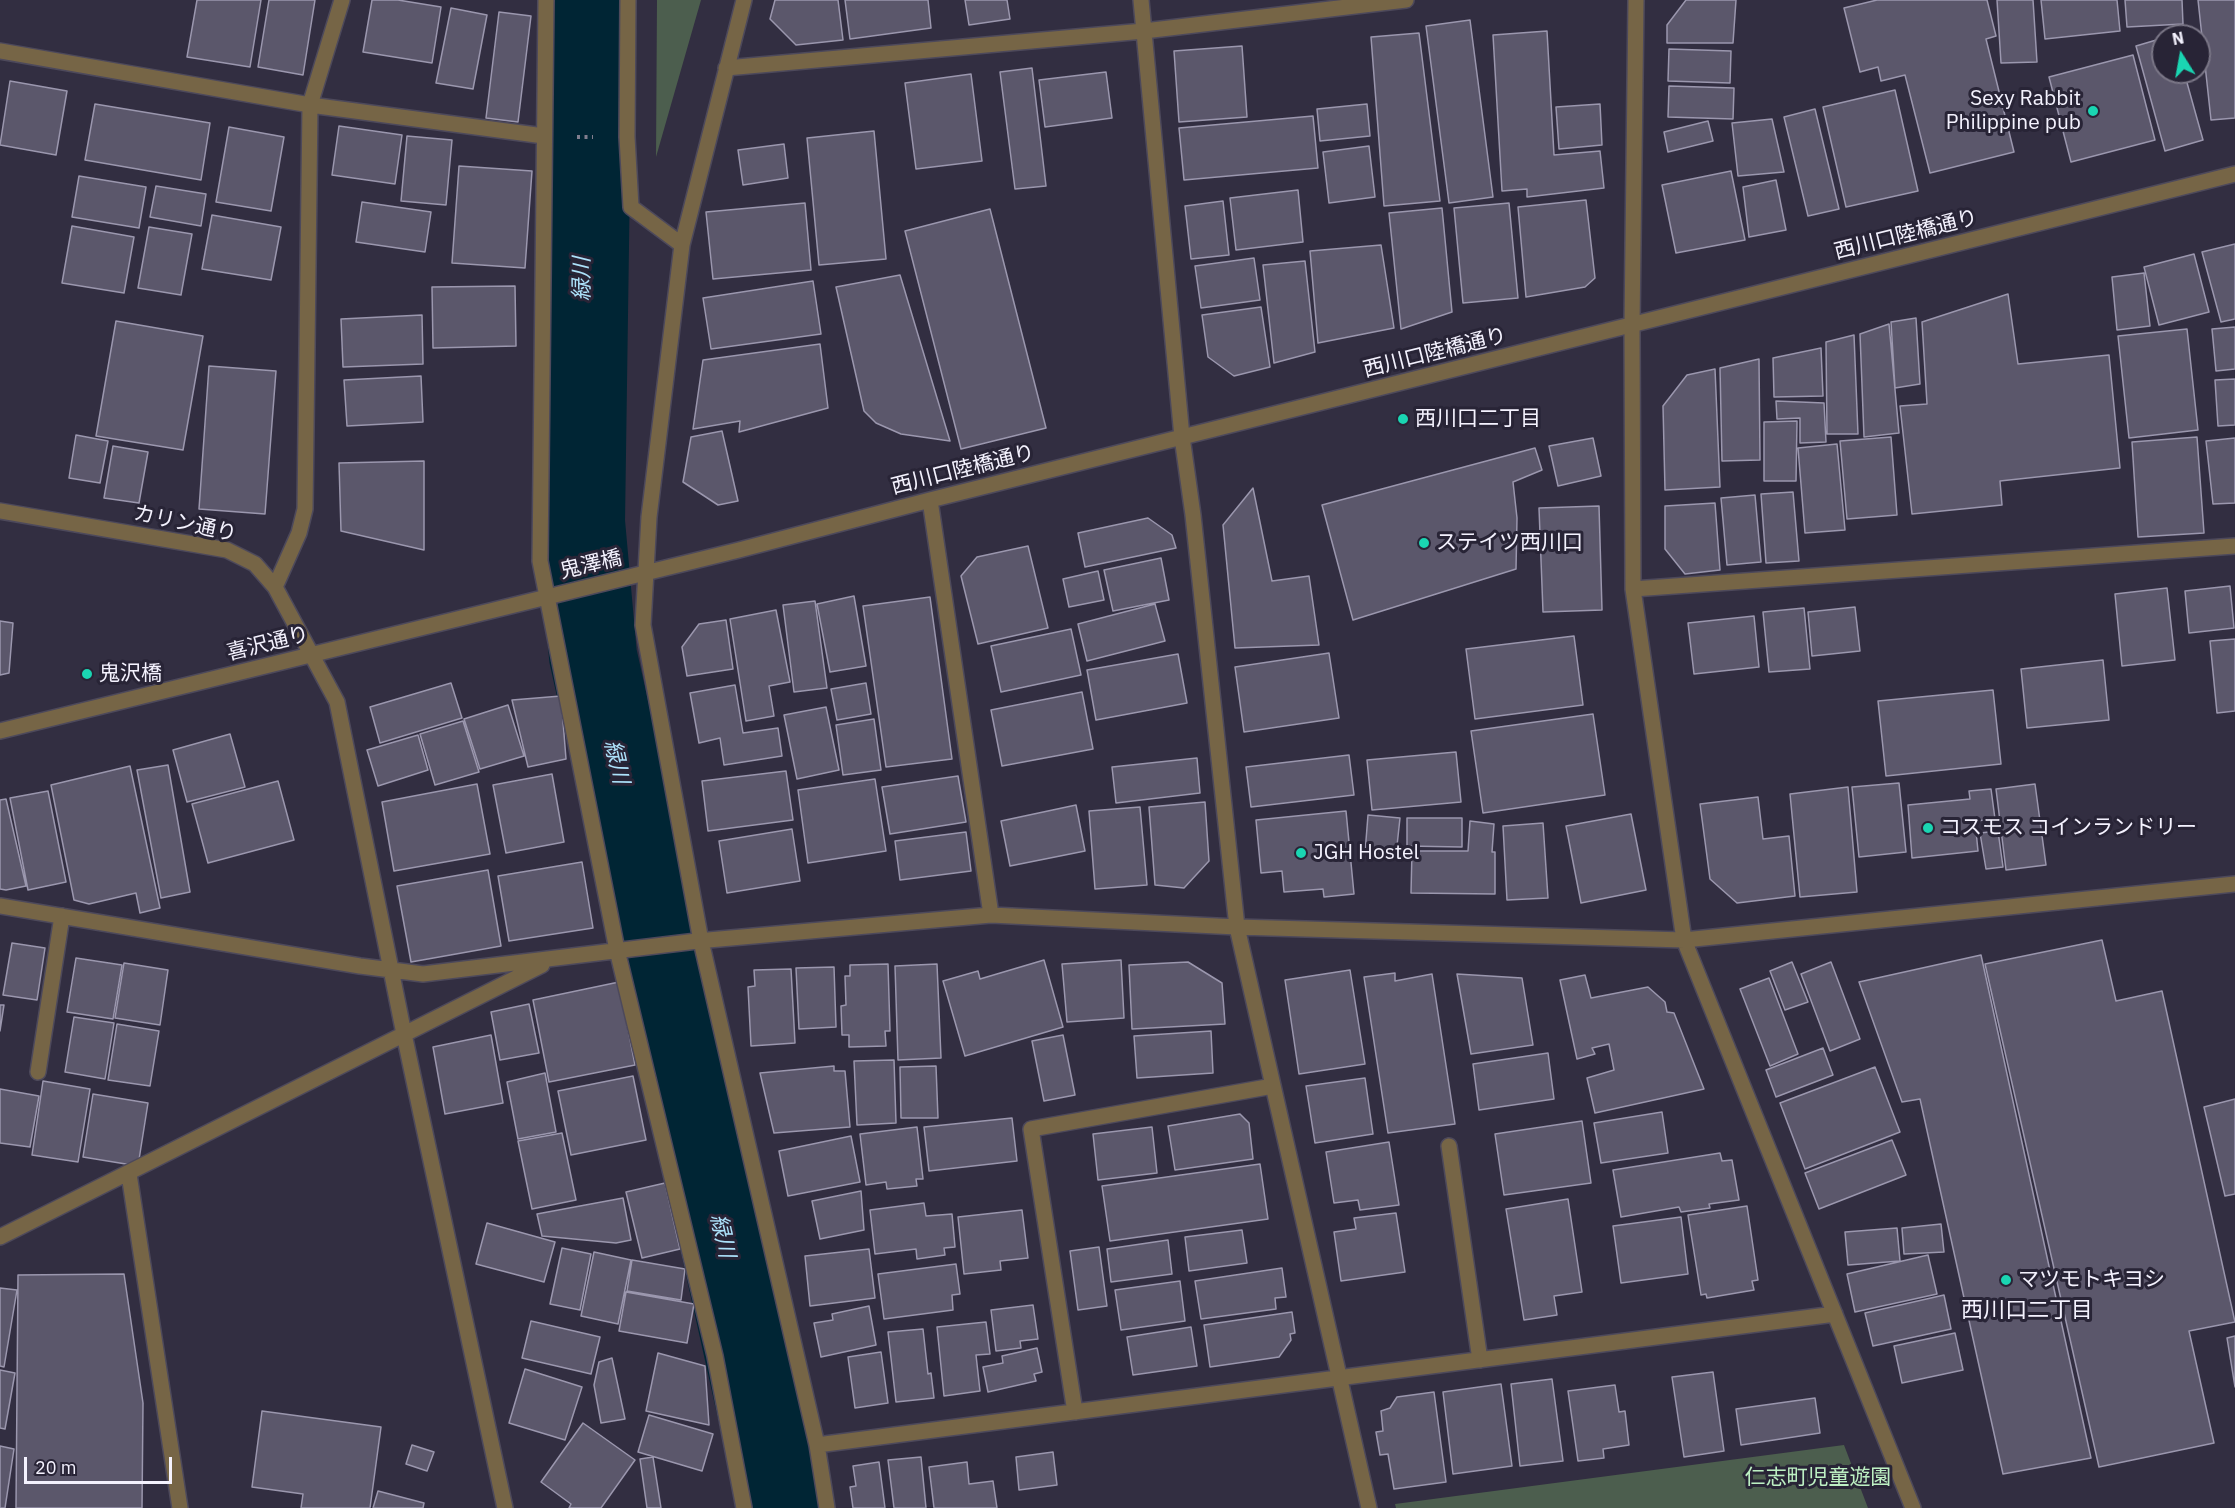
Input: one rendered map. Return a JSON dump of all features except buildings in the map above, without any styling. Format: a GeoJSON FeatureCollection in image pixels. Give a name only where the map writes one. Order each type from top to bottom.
{"type":"FeatureCollection","features":[{"type":"Feature","properties":{"kind":"street"},"geometry":{"type":"LineString","coordinates":[[275,587],[299,533],[305,508],[310,105],[342,0]]}},
{"type":"Feature","properties":{"kind":"street"},"geometry":{"type":"LineString","coordinates":[[546,0],[540,561],[619,950],[715,1356],[744,1508]]}},
{"type":"Feature","properties":{"kind":"street"},"geometry":{"type":"LineString","coordinates":[[628,0],[627,137],[631,207],[682,245]]}},
{"type":"Feature","properties":{"kind":"street"},"geometry":{"type":"LineString","coordinates":[[744,0],[682,245],[649,517],[644,574],[643,625],[699,941],[817,1445],[827,1508]]}},
{"type":"Feature","properties":{"kind":"street"},"geometry":{"type":"LineString","coordinates":[[1141,0],[1182,438],[1193,515],[1237,927],[1369,1508]]}},
{"type":"Feature","properties":{"kind":"street"},"geometry":{"type":"LineString","coordinates":[[726,68],[1144,31],[1406,0]]}},
{"type":"Feature","properties":{"kind":"street"},"geometry":{"type":"LineString","coordinates":[[1636,0],[1632,326],[1634,589],[1684,940],[1913,1508]]}},
{"type":"Feature","properties":{"kind":"street"},"geometry":{"type":"LineString","coordinates":[[0,51],[310,105],[544,136]]}},
{"type":"Feature","properties":{"kind":"street","name":"西川口陸橋通り"},"geometry":{"type":"LineString","coordinates":[[644,574],[930,500],[2235,174]]}},
{"type":"Feature","properties":{"kind":"street"},"geometry":{"type":"LineString","coordinates":[[930,500],[991,915]]}},
{"type":"Feature","properties":{"kind":"street","name":"カリン通り"},"geometry":{"type":"LineString","coordinates":[[0,511],[227,550],[255,564],[275,587],[337,702],[404,1034],[505,1508]]}},
{"type":"Feature","properties":{"kind":"street"},"geometry":{"type":"LineString","coordinates":[[1634,589],[2235,546]]}},
{"type":"Feature","properties":{"kind":"street","name":"鬼澤橋"},"geometry":{"type":"LineString","coordinates":[[548,597],[644,574]]}},
{"type":"Feature","properties":{"kind":"street","name":"喜沢通り"},"geometry":{"type":"LineString","coordinates":[[0,731],[548,597]]}},
{"type":"Feature","properties":{"kind":"street"},"geometry":{"type":"LineString","coordinates":[[0,906],[423,974],[699,941],[991,915],[1237,927],[1684,940],[2235,884]]}},
{"type":"Feature","properties":{"kind":"street"},"geometry":{"type":"LineString","coordinates":[[38,1072],[62,916]]}},
{"type":"Feature","properties":{"kind":"street"},"geometry":{"type":"LineString","coordinates":[[0,1237],[552,960]]}},
{"type":"Feature","properties":{"kind":"street"},"geometry":{"type":"LineString","coordinates":[[1075,1412],[1031,1129],[1273,1086]]}},
{"type":"Feature","properties":{"kind":"street"},"geometry":{"type":"LineString","coordinates":[[1449,1146],[1480,1360]]}},
{"type":"Feature","properties":{"kind":"street"},"geometry":{"type":"LineString","coordinates":[[129,1174],[180,1508]]}},
{"type":"Feature","properties":{"kind":"street"},"geometry":{"type":"LineString","coordinates":[[817,1445],[1835,1314]]}},
{"type":"Feature","properties":{"kind":"path"},"geometry":{"type":"LineString","coordinates":[[570,136],[602,137]]}},
{"type":"Feature","properties":{"kind":"green space"},"geometry":{"type":"Polygon","coordinates":[[[657,0],[701,0],[656,157],[657,0]]]}},
{"type":"Feature","properties":{"kind":"green space","name":"仁志町児童遊園"},"geometry":{"type":"Polygon","coordinates":[[[1844,1445],[1868,1508],[1396,1508],[1395,1504],[1844,1445]]]}},
{"type":"Feature","properties":{"kind":"waterway","name":"緑川"},"geometry":{"type":"LineString","coordinates":[[585,0],[587,107],[581,522],[593,656],[783,1508]]}},
{"type":"Feature","properties":{"kind":"place","name":"Sexy Rabbit Philippine pub"},"geometry":{"type":"Point","coordinates":[2093,111]}},
{"type":"Feature","properties":{"kind":"place","name":"西川口二丁目"},"geometry":{"type":"Point","coordinates":[1403,419]}},
{"type":"Feature","properties":{"kind":"place","name":"ステイツ西川口"},"geometry":{"type":"Point","coordinates":[1424,543]}},
{"type":"Feature","properties":{"kind":"place","name":"鬼沢橋"},"geometry":{"type":"Point","coordinates":[87,674]}},
{"type":"Feature","properties":{"kind":"place","name":"コスモス コインランドリー"},"geometry":{"type":"Point","coordinates":[1928,828]}},
{"type":"Feature","properties":{"kind":"place","name":"JGH Hostel"},"geometry":{"type":"Point","coordinates":[1301,853]}},
{"type":"Feature","properties":{"kind":"place","name":"マツモトキヨシ"},"geometry":{"type":"Point","coordinates":[2006,1280]}},
{"type":"Feature","properties":{"kind":"district","name":"西川口二丁目"},"geometry":{"type":"Point","coordinates":[2027,1311]}}]}
